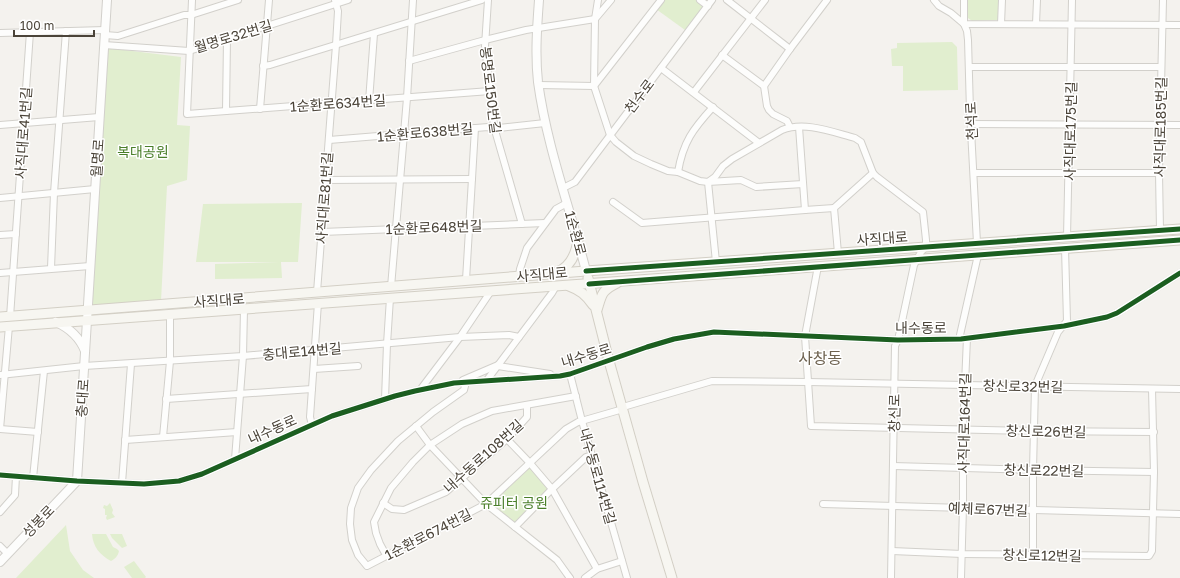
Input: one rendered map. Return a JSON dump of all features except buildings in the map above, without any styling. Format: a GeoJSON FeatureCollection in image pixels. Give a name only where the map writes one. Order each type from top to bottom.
{"type":"FeatureCollection","features":[{"type":"Feature","properties":{"kind":"main road","name":"사직대로"},"geometry":{"type":"LineString","coordinates":[[0,317],[6,323],[56,322],[87,315],[170,314],[589,284],[818,266],[921,253],[977,243],[1180,229]]}},
{"type":"Feature","properties":{"kind":"main road"},"geometry":{"type":"LineString","coordinates":[[550,274],[564,269],[569,264],[575,253],[578,240]]}},
{"type":"Feature","properties":{"kind":"main road","name":"사직대로"},"geometry":{"type":"LineString","coordinates":[[6,323],[317,292],[838,253],[978,255],[1180,240]]}},
{"type":"Feature","properties":{"kind":"main road","name":"1순환로"},"geometry":{"type":"LineString","coordinates":[[586,271],[609,361],[672,578]]}},
{"type":"Feature","properties":{"kind":"main road"},"geometry":{"type":"LineString","coordinates":[[597,310],[602,294],[605,290],[620,281]]}},
{"type":"Feature","properties":{"kind":"main road"},"geometry":{"type":"LineString","coordinates":[[568,285],[586,295],[597,310]]}},
{"type":"Feature","properties":{"kind":"street","name":"월명로"},"geometry":{"type":"LineString","coordinates":[[87,315],[107,0]]}},
{"type":"Feature","properties":{"kind":"street"},"geometry":{"type":"LineString","coordinates":[[189,50],[192,0]]}},
{"type":"Feature","properties":{"kind":"street"},"geometry":{"type":"LineString","coordinates":[[0,33],[66,31],[105,33],[118,36],[238,0]]}},
{"type":"Feature","properties":{"kind":"street"},"geometry":{"type":"LineString","coordinates":[[260,109],[269,0]]}},
{"type":"Feature","properties":{"kind":"street","name":"월명로32번길"},"geometry":{"type":"LineString","coordinates":[[104,45],[189,50],[267,26],[336,2],[348,0]]}},
{"type":"Feature","properties":{"kind":"street"},"geometry":{"type":"LineString","coordinates":[[391,286],[407,98],[413,0]]}},
{"type":"Feature","properties":{"kind":"street"},"geometry":{"type":"LineString","coordinates":[[263,66],[411,23],[482,0]]}},
{"type":"Feature","properties":{"kind":"street","name":"봉명로150번길"},"geometry":{"type":"LineString","coordinates":[[488,0],[484,40],[494,127],[522,224]]}},
{"type":"Feature","properties":{"kind":"street","name":"1순환로"},"geometry":{"type":"LineString","coordinates":[[539,0],[537,27],[539,86],[545,123],[586,271]]}},
{"type":"Feature","properties":{"kind":"street"},"geometry":{"type":"LineString","coordinates":[[598,0],[595,20],[594,86],[610,135],[616,142],[634,156],[668,171],[678,172],[708,182],[741,180],[756,187],[803,184]]}},
{"type":"Feature","properties":{"kind":"street"},"geometry":{"type":"LineString","coordinates":[[409,61],[537,27],[595,20],[611,0]]}},
{"type":"Feature","properties":{"kind":"street"},"geometry":{"type":"LineString","coordinates":[[594,86],[661,0]]}},
{"type":"Feature","properties":{"kind":"street"},"geometry":{"type":"LineString","coordinates":[[700,0],[708,6]]}},
{"type":"Feature","properties":{"kind":"street","name":"천수로"},"geometry":{"type":"LineString","coordinates":[[563,188],[575,182],[712,0]]}},
{"type":"Feature","properties":{"kind":"street"},"geometry":{"type":"LineString","coordinates":[[727,0],[790,50]]}},
{"type":"Feature","properties":{"kind":"street"},"geometry":{"type":"LineString","coordinates":[[694,92],[765,0]]}},
{"type":"Feature","properties":{"kind":"street"},"geometry":{"type":"LineString","coordinates":[[790,127],[787,121],[773,114],[769,110],[764,86],[827,0]]}},
{"type":"Feature","properties":{"kind":"street"},"geometry":{"type":"LineString","coordinates":[[934,0],[939,6],[951,13],[964,24],[1180,25]]}},
{"type":"Feature","properties":{"kind":"street","name":"천석로"},"geometry":{"type":"LineString","coordinates":[[964,0],[964,24],[967,31],[968,40],[977,243]]}},
{"type":"Feature","properties":{"kind":"street"},"geometry":{"type":"LineString","coordinates":[[1001,24],[1002,0]]}},
{"type":"Feature","properties":{"kind":"street"},"geometry":{"type":"LineString","coordinates":[[1036,0],[1036,24]]}},
{"type":"Feature","properties":{"kind":"street","name":"사직대로175번길"},"geometry":{"type":"LineString","coordinates":[[1067,237],[1072,0]]}},
{"type":"Feature","properties":{"kind":"street","name":"사직대로185번길"},"geometry":{"type":"LineString","coordinates":[[1160,230],[1160,68],[1163,0]]}},
{"type":"Feature","properties":{"kind":"street","name":"사직대로81번길"},"geometry":{"type":"LineString","coordinates":[[317,292],[336,45],[338,11],[336,2]]}},
{"type":"Feature","properties":{"kind":"street"},"geometry":{"type":"LineString","coordinates":[[50,268],[66,31]]}},
{"type":"Feature","properties":{"kind":"street","name":"사직대로41번길"},"geometry":{"type":"LineString","coordinates":[[0,429],[6,323],[13,272],[30,32]]}},
{"type":"Feature","properties":{"kind":"street"},"geometry":{"type":"LineString","coordinates":[[370,101],[374,34]]}},
{"type":"Feature","properties":{"kind":"street"},"geometry":{"type":"LineString","coordinates":[[226,112],[227,39]]}},
{"type":"Feature","properties":{"kind":"street","name":"1순환로634번길"},"geometry":{"type":"LineString","coordinates":[[189,50],[187,114],[490,91]]}},
{"type":"Feature","properties":{"kind":"street"},"geometry":{"type":"LineString","coordinates":[[722,56],[764,86]]}},
{"type":"Feature","properties":{"kind":"street"},"geometry":{"type":"LineString","coordinates":[[661,68],[759,143]]}},
{"type":"Feature","properties":{"kind":"street"},"geometry":{"type":"LineString","coordinates":[[969,68],[1160,68]]}},
{"type":"Feature","properties":{"kind":"street"},"geometry":{"type":"LineString","coordinates":[[539,86],[594,86]]}},
{"type":"Feature","properties":{"kind":"street"},"geometry":{"type":"LineString","coordinates":[[678,172],[680,157],[686,142],[691,133],[713,107]]}},
{"type":"Feature","properties":{"kind":"street"},"geometry":{"type":"LineString","coordinates":[[0,125],[100,117]]}},
{"type":"Feature","properties":{"kind":"street","name":"1순환로638번길"},"geometry":{"type":"LineString","coordinates":[[329,140],[475,128],[499,128],[545,123]]}},
{"type":"Feature","properties":{"kind":"street"},"geometry":{"type":"LineString","coordinates":[[971,124],[1180,125]]}},
{"type":"Feature","properties":{"kind":"street"},"geometry":{"type":"LineString","coordinates":[[708,182],[715,177],[723,166],[732,159],[782,130],[790,127],[809,126],[855,138],[861,142],[873,173],[923,212],[926,240],[921,253]]}},
{"type":"Feature","properties":{"kind":"street"},"geometry":{"type":"LineString","coordinates":[[799,127],[805,210]]}},
{"type":"Feature","properties":{"kind":"street"},"geometry":{"type":"LineString","coordinates":[[466,280],[475,128]]}},
{"type":"Feature","properties":{"kind":"street"},"geometry":{"type":"LineString","coordinates":[[613,202],[642,223],[834,208],[873,173]]}},
{"type":"Feature","properties":{"kind":"street"},"geometry":{"type":"LineString","coordinates":[[974,173],[1159,173]]}},
{"type":"Feature","properties":{"kind":"street"},"geometry":{"type":"LineString","coordinates":[[326,180],[472,179]]}},
{"type":"Feature","properties":{"kind":"street"},"geometry":{"type":"LineString","coordinates":[[708,182],[716,262]]}},
{"type":"Feature","properties":{"kind":"street"},"geometry":{"type":"LineString","coordinates":[[0,198],[95,190]]}},
{"type":"Feature","properties":{"kind":"street"},"geometry":{"type":"LineString","coordinates":[[519,276],[527,248],[556,209],[567,203]]}},
{"type":"Feature","properties":{"kind":"street"},"geometry":{"type":"LineString","coordinates":[[834,208],[838,253]]}},
{"type":"Feature","properties":{"kind":"street","name":"1순환로648번길"},"geometry":{"type":"LineString","coordinates":[[322,232],[545,223]]}},
{"type":"Feature","properties":{"kind":"street"},"geometry":{"type":"LineString","coordinates":[[0,235],[16,234]]}},
{"type":"Feature","properties":{"kind":"street"},"geometry":{"type":"LineString","coordinates":[[1033,555],[1035,386],[1058,332],[1067,321],[1065,248]]}},
{"type":"Feature","properties":{"kind":"street","name":"창신로"},"geometry":{"type":"LineString","coordinates":[[891,578],[895,346],[898,340],[914,265],[921,253]]}},
{"type":"Feature","properties":{"kind":"street","name":"사직대로164번길"},"geometry":{"type":"LineString","coordinates":[[961,578],[964,507],[963,430],[965,385],[964,339],[960,335],[978,255]]}},
{"type":"Feature","properties":{"kind":"street"},"geometry":{"type":"LineString","coordinates":[[0,273],[90,266]]}},
{"type":"Feature","properties":{"kind":"street"},"geometry":{"type":"LineString","coordinates":[[808,382],[805,336],[818,266]]}},
{"type":"Feature","properties":{"kind":"street","name":"내수동로"},"geometry":{"type":"LineString","coordinates":[[0,475],[144,484],[179,481],[202,474],[332,416],[385,399],[420,390],[456,383],[570,374],[653,345],[674,339],[714,332],[898,340],[964,339],[1064,326],[1107,317],[1117,313],[1180,273]]}},
{"type":"Feature","properties":{"kind":"street"},"geometry":{"type":"LineString","coordinates":[[487,380],[556,286]]}},
{"type":"Feature","properties":{"kind":"street"},"geometry":{"type":"LineString","coordinates":[[420,390],[460,338],[491,291]]}},
{"type":"Feature","properties":{"kind":"street"},"geometry":{"type":"LineString","coordinates":[[385,399],[390,298]]}},
{"type":"Feature","properties":{"kind":"street"},"geometry":{"type":"LineString","coordinates":[[312,425],[310,418],[318,303]]}},
{"type":"Feature","properties":{"kind":"street"},"geometry":{"type":"LineString","coordinates":[[235,459],[243,356],[244,309]]}},
{"type":"Feature","properties":{"kind":"street"},"geometry":{"type":"LineString","coordinates":[[163,437],[170,361],[170,314]]}},
{"type":"Feature","properties":{"kind":"street","name":"충대로"},"geometry":{"type":"LineString","coordinates":[[77,481],[87,315]]}},
{"type":"Feature","properties":{"kind":"street"},"geometry":{"type":"LineString","coordinates":[[56,322],[72,332],[79,340],[85,352]]}},
{"type":"Feature","properties":{"kind":"street","name":"충대로14번길"},"geometry":{"type":"LineString","coordinates":[[3,375],[84,366],[243,356],[460,338],[509,335],[519,337]]}},
{"type":"Feature","properties":{"kind":"street"},"geometry":{"type":"LineString","coordinates":[[122,483],[131,364]]}},
{"type":"Feature","properties":{"kind":"street"},"geometry":{"type":"LineString","coordinates":[[456,383],[499,365],[561,375]]}},
{"type":"Feature","properties":{"kind":"street"},"geometry":{"type":"LineString","coordinates":[[314,369],[358,366]]}},
{"type":"Feature","properties":{"kind":"street"},"geometry":{"type":"LineString","coordinates":[[33,478],[44,371]]}},
{"type":"Feature","properties":{"kind":"street","name":"내수동로114번길"},"geometry":{"type":"LineString","coordinates":[[570,374],[627,578]]}},
{"type":"Feature","properties":{"kind":"street"},"geometry":{"type":"LineString","coordinates":[[466,382],[464,390],[416,426],[430,445],[486,504],[557,560],[570,578]]}},
{"type":"Feature","properties":{"kind":"street","name":"1순환로674번길"},"geometry":{"type":"LineString","coordinates":[[416,426],[383,456],[358,488],[351,508],[350,524],[352,540],[358,555],[367,566],[486,504],[529,462],[566,429],[578,422],[712,382],[808,382]]}},
{"type":"Feature","properties":{"kind":"street","name":"창신로32번길"},"geometry":{"type":"LineString","coordinates":[[808,382],[1180,389]]}},
{"type":"Feature","properties":{"kind":"street","name":"창신로26번길"},"geometry":{"type":"LineString","coordinates":[[808,382],[811,426],[894,429],[1154,432]]}},
{"type":"Feature","properties":{"kind":"street"},"geometry":{"type":"LineString","coordinates":[[166,400],[312,389]]}},
{"type":"Feature","properties":{"kind":"street"},"geometry":{"type":"LineString","coordinates":[[1152,389],[1154,432],[1153,512]]}},
{"type":"Feature","properties":{"kind":"street"},"geometry":{"type":"LineString","coordinates":[[386,555],[376,533],[374,522],[391,488],[430,445],[462,424],[492,411],[576,396]]}},
{"type":"Feature","properties":{"kind":"street","name":"내수동로108번길"},"geometry":{"type":"LineString","coordinates":[[383,503],[392,509],[404,510],[446,492],[507,439],[527,417],[527,405]]}},
{"type":"Feature","properties":{"kind":"street"},"geometry":{"type":"LineString","coordinates":[[0,429],[38,432]]}},
{"type":"Feature","properties":{"kind":"street"},"geometry":{"type":"LineString","coordinates":[[125,440],[237,432]]}},
{"type":"Feature","properties":{"kind":"street"},"geometry":{"type":"LineString","coordinates":[[507,439],[552,489],[597,569]]}},
{"type":"Feature","properties":{"kind":"street"},"geometry":{"type":"LineString","coordinates":[[515,527],[586,457],[592,455]]}},
{"type":"Feature","properties":{"kind":"street","name":"창신로22번길"},"geometry":{"type":"LineString","coordinates":[[893,466],[1154,472]]}},
{"type":"Feature","properties":{"kind":"street"},"geometry":{"type":"LineString","coordinates":[[0,512],[15,496],[16,476]]}},
{"type":"Feature","properties":{"kind":"street","name":"성봉로"},"geometry":{"type":"LineString","coordinates":[[0,562],[77,481]]}},
{"type":"Feature","properties":{"kind":"street","name":"예체로67번길"},"geometry":{"type":"LineString","coordinates":[[823,504],[1153,512],[1180,514]]}},
{"type":"Feature","properties":{"kind":"street","name":"창신로12번길"},"geometry":{"type":"LineString","coordinates":[[892,551],[962,554],[1149,556],[1152,551],[1153,512]]}},
{"type":"Feature","properties":{"kind":"street"},"geometry":{"type":"LineString","coordinates":[[0,546],[8,554]]}},
{"type":"Feature","properties":{"kind":"street"},"geometry":{"type":"LineString","coordinates":[[585,578],[597,569],[622,561]]}},
{"type":"Feature","properties":{"kind":"green space"},"geometry":{"type":"Polygon","coordinates":[[[663,0],[696,0],[703,4],[703,7],[685,30],[656,9],[663,0]]]}},
{"type":"Feature","properties":{"kind":"green space"},"geometry":{"type":"Polygon","coordinates":[[[968,0],[1000,0],[1000,17],[998,20],[972,21],[968,18],[968,0]]]}},
{"type":"Feature","properties":{"kind":"green space"},"geometry":{"type":"Polygon","coordinates":[[[952,42],[957,47],[958,90],[903,91],[903,66],[892,66],[891,49],[897,48],[897,43],[952,42]]]}},
{"type":"Feature","properties":{"kind":"green space","name":"복대공원"},"geometry":{"type":"Polygon","coordinates":[[[108,48],[181,57],[177,125],[190,126],[187,180],[167,186],[161,301],[90,306],[108,48]]]}},
{"type":"Feature","properties":{"kind":"green space"},"geometry":{"type":"Polygon","coordinates":[[[302,203],[298,262],[281,262],[282,278],[215,279],[215,264],[279,262],[196,262],[203,204],[302,203]]]}},
{"type":"Feature","properties":{"kind":"green space","name":"쥬피터 공원"},"geometry":{"type":"Polygon","coordinates":[[[529,466],[549,488],[515,524],[490,504],[529,466]]]}},
{"type":"Feature","properties":{"kind":"green space"},"geometry":{"type":"Polygon","coordinates":[[[110,503],[113,510],[112,513],[115,517],[107,520],[105,509],[103,508],[104,505],[107,506],[110,503]]]}},
{"type":"Feature","properties":{"kind":"green space"},"geometry":{"type":"Polygon","coordinates":[[[66,525],[70,551],[83,570],[94,578],[16,578],[66,525]]]}},
{"type":"Feature","properties":{"kind":"green space"},"geometry":{"type":"Polygon","coordinates":[[[92,534],[106,534],[113,547],[119,551],[115,558],[111,561],[100,553],[94,543],[92,534]]]}},
{"type":"Feature","properties":{"kind":"green space"},"geometry":{"type":"Polygon","coordinates":[[[110,534],[122,534],[127,546],[122,548],[110,534]]]}},
{"type":"Feature","properties":{"kind":"green space"},"geometry":{"type":"Polygon","coordinates":[[[134,561],[146,577],[145,578],[132,578],[124,567],[134,561]]]}},
{"type":"Feature","properties":{"kind":"cycle path"},"geometry":{"type":"LineString","coordinates":[[586,271],[1180,229]]}},
{"type":"Feature","properties":{"kind":"cycle path"},"geometry":{"type":"LineString","coordinates":[[589,284],[1180,240]]}},
{"type":"Feature","properties":{"kind":"cycle path"},"geometry":{"type":"LineString","coordinates":[[0,475],[144,484],[179,481],[202,474],[332,416],[415,391],[454,383],[560,376],[674,339],[714,332],[898,340],[961,339],[1064,326],[1107,317],[1117,313],[1180,273]]}},
{"type":"Feature","properties":{"kind":"district","name":"사창동"},"geometry":{"type":"Point","coordinates":[820,358]}}]}
